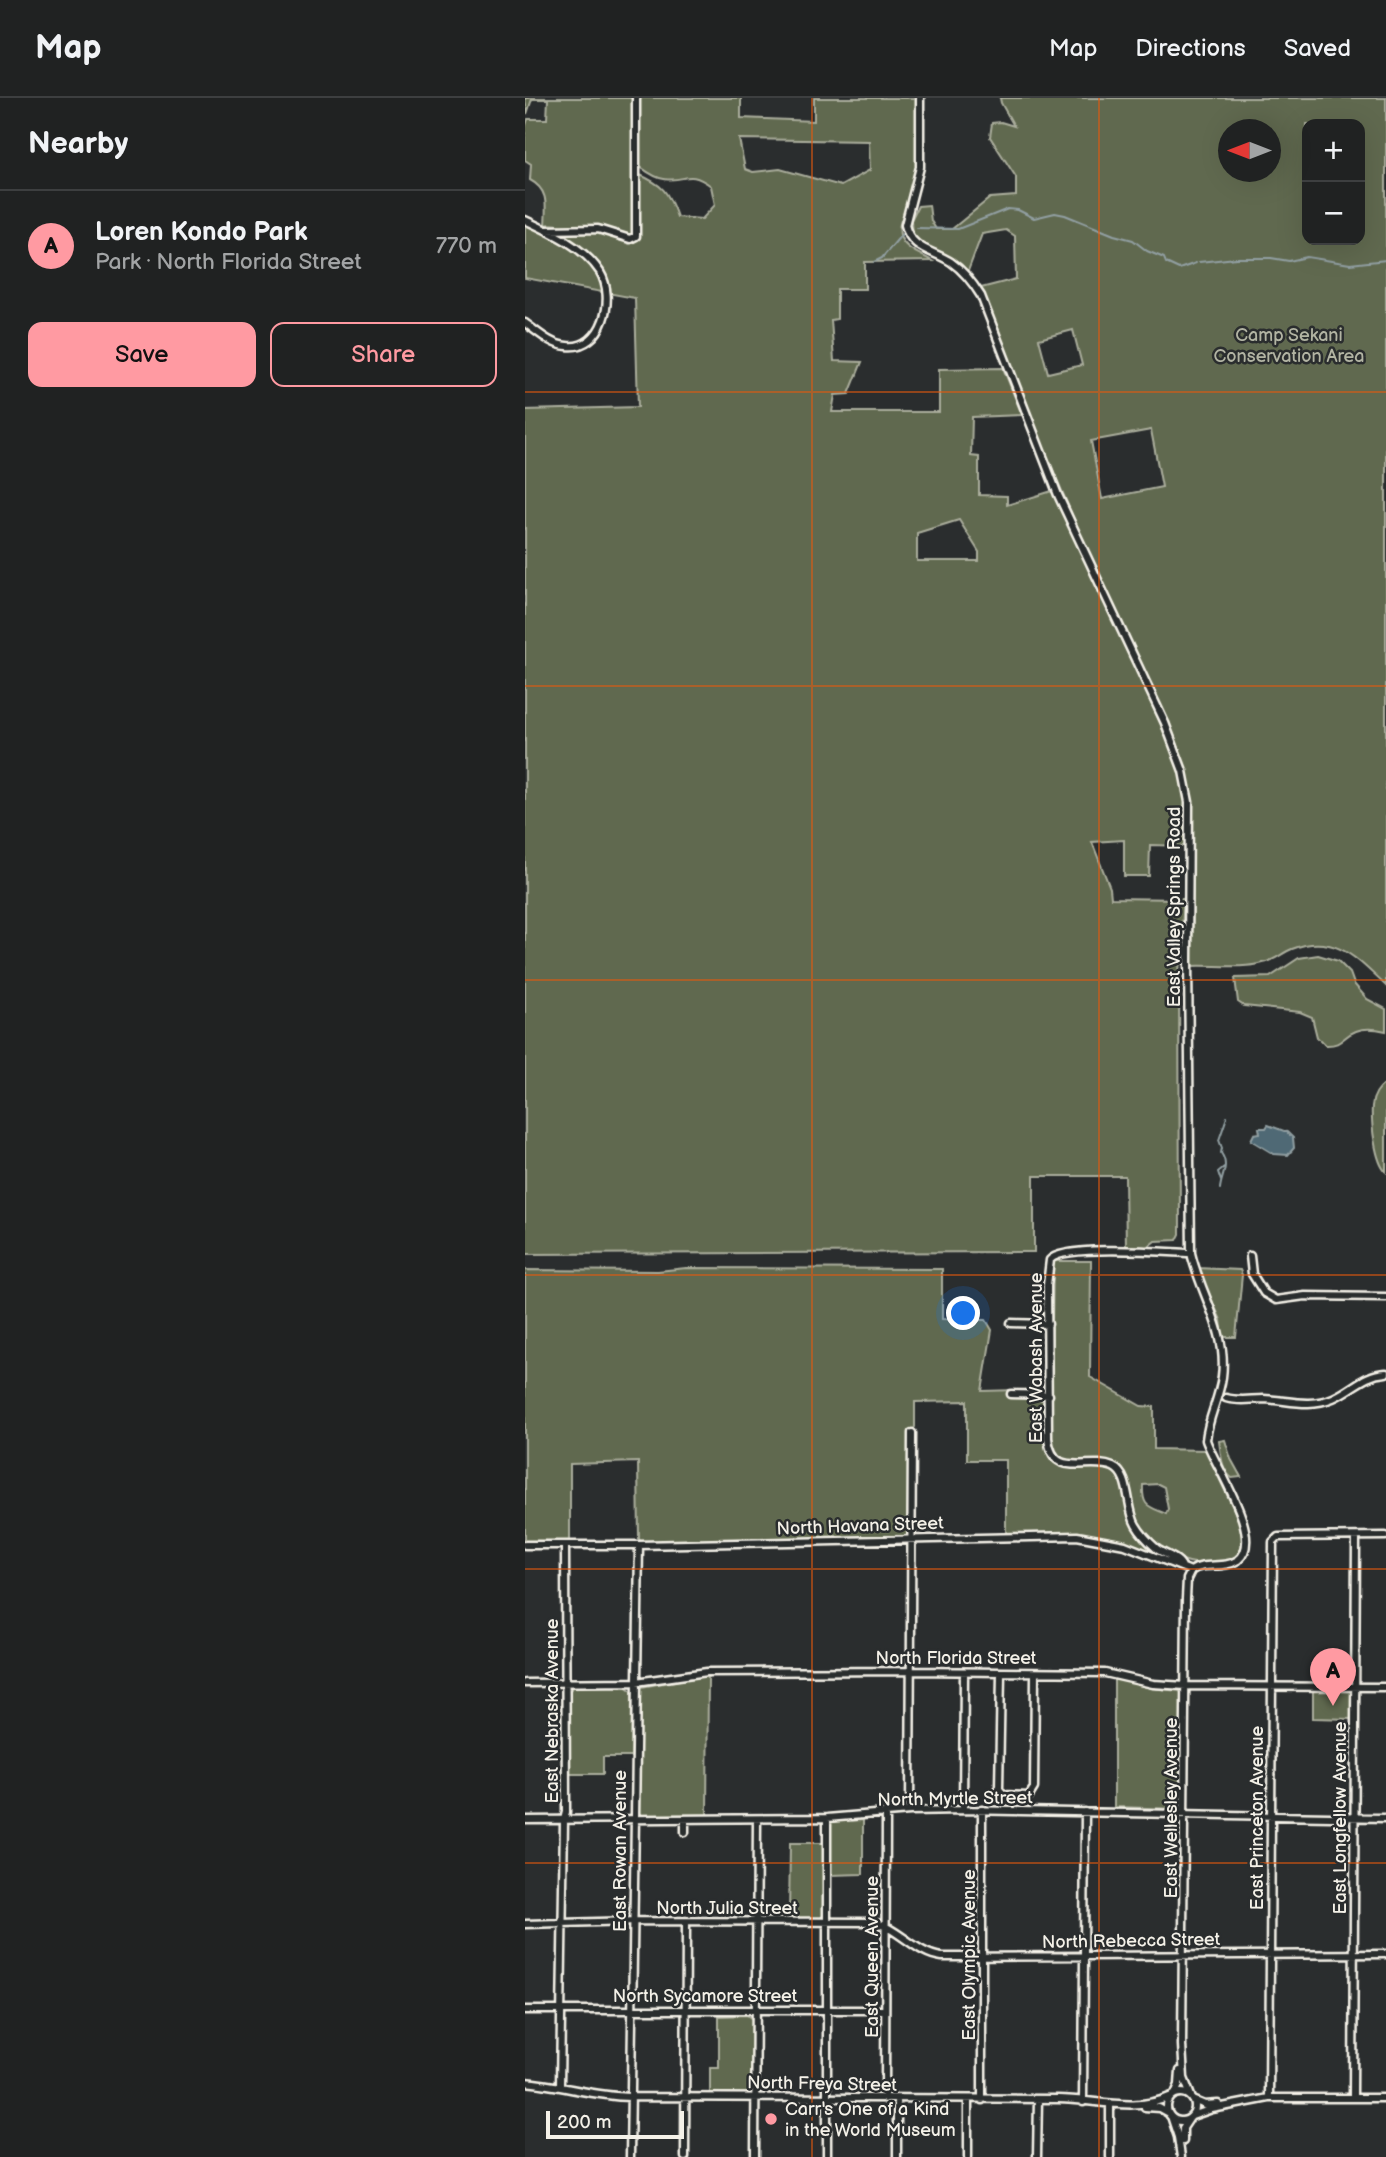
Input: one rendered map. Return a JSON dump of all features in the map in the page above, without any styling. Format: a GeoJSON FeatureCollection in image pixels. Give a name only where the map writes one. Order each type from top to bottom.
{"type":"FeatureCollection","features":[{"type":"Feature","properties":{"kind":"street"},"geometry":{"type":"LineString","coordinates":[[547,230],[598,229],[629,239],[636,236],[636,98]]}},
{"type":"Feature","properties":{"kind":"street","name":"East Valley Springs Road"},"geometry":{"type":"LineString","coordinates":[[920,98],[920,167],[905,225],[907,233],[920,247],[951,262],[969,279],[981,296],[1058,495],[1165,723],[1183,771],[1189,802],[1191,1253],[1196,1275],[1216,1320],[1222,1349],[1219,1393],[1206,1440],[1245,1527],[1247,1539],[1245,1552],[1235,1562],[1199,1567],[1191,1572]]}},
{"type":"Feature","properties":{"kind":"street"},"geometry":{"type":"LineString","coordinates":[[525,220],[547,230],[584,255],[600,272],[608,290],[608,306],[594,335],[580,345],[568,347],[557,344],[525,323]]}},
{"type":"Feature","properties":{"kind":"street","name":"East Wabash Avenue"},"geometry":{"type":"LineString","coordinates":[[1182,1567],[1180,1562],[1156,1547],[1140,1531],[1131,1515],[1119,1470],[1103,1464],[1068,1464],[1055,1458],[1048,1443],[1048,1278],[1052,1257],[1066,1253],[1109,1250],[1191,1253]]}},
{"type":"Feature","properties":{"kind":"street"},"geometry":{"type":"LineString","coordinates":[[1250,1256],[1252,1274],[1264,1293],[1276,1300],[1305,1296],[1386,1297]]}},
{"type":"Feature","properties":{"kind":"street"},"geometry":{"type":"LineString","coordinates":[[1011,1323],[1048,1324]]}},
{"type":"Feature","properties":{"kind":"street"},"geometry":{"type":"LineString","coordinates":[[1226,1398],[1240,1401],[1271,1399],[1295,1404],[1319,1402],[1342,1394],[1365,1378],[1386,1373]]}},
{"type":"Feature","properties":{"kind":"street"},"geometry":{"type":"LineString","coordinates":[[1011,1394],[1049,1395]]}},
{"type":"Feature","properties":{"kind":"street"},"geometry":{"type":"LineString","coordinates":[[910,1811],[912,1433]]}},
{"type":"Feature","properties":{"kind":"street","name":"North Havana Street"},"geometry":{"type":"LineString","coordinates":[[525,1545],[1060,1536],[1091,1538],[1133,1547],[1191,1572]]}},
{"type":"Feature","properties":{"kind":"street","name":"East Princeton Avenue"},"geometry":{"type":"LineString","coordinates":[[1269,2098],[1274,1539],[1278,1536],[1356,1537]]}},
{"type":"Feature","properties":{"kind":"street"},"geometry":{"type":"LineString","coordinates":[[1356,1537],[1386,1536]]}},
{"type":"Feature","properties":{"kind":"street","name":"East Longfellow Avenue"},"geometry":{"type":"LineString","coordinates":[[1353,2098],[1356,1537]]}},
{"type":"Feature","properties":{"kind":"street","name":"East Rowan Avenue"},"geometry":{"type":"LineString","coordinates":[[629,2157],[639,1545]]}},
{"type":"Feature","properties":{"kind":"street","name":"East Nebraska Avenue"},"geometry":{"type":"LineString","coordinates":[[560,2085],[566,1812],[565,1546]]}},
{"type":"Feature","properties":{"kind":"street","name":"East Wellesley Avenue"},"geometry":{"type":"LineString","coordinates":[[1173,2095],[1180,2083],[1182,2045],[1187,1583],[1191,1572]]}},
{"type":"Feature","properties":{"kind":"street","name":"North Florida Street"},"geometry":{"type":"LineString","coordinates":[[525,1683],[636,1682],[707,1672],[911,1671],[1105,1674],[1153,1684],[1186,1686],[1386,1687]]}},
{"type":"Feature","properties":{"kind":"street"},"geometry":{"type":"LineString","coordinates":[[963,1810],[964,1672]]}},
{"type":"Feature","properties":{"kind":"street"},"geometry":{"type":"LineString","coordinates":[[1001,1673],[999,1789],[1003,1795],[1029,1796],[1034,1788],[1035,1673]]}},
{"type":"Feature","properties":{"kind":"street","name":"North Myrtle Street"},"geometry":{"type":"LineString","coordinates":[[525,1820],[827,1818],[910,1811],[963,1810],[1386,1818]]}},
{"type":"Feature","properties":{"kind":"street","name":"East Olympic Avenue"},"geometry":{"type":"LineString","coordinates":[[982,1810],[982,2100]]}},
{"type":"Feature","properties":{"kind":"street"},"geometry":{"type":"LineString","coordinates":[[1083,2102],[1086,1812]]}},
{"type":"Feature","properties":{"kind":"street","name":"East Queen Avenue"},"geometry":{"type":"LineString","coordinates":[[885,2099],[886,1814]]}},
{"type":"Feature","properties":{"kind":"street"},"geometry":{"type":"LineString","coordinates":[[827,1818],[827,2157]]}},
{"type":"Feature","properties":{"kind":"street"},"geometry":{"type":"LineString","coordinates":[[685,1819],[685,1832]]}},
{"type":"Feature","properties":{"kind":"street"},"geometry":{"type":"LineString","coordinates":[[755,2157],[757,1819]]}},
{"type":"Feature","properties":{"kind":"street","name":"North Julia Street"},"geometry":{"type":"LineString","coordinates":[[525,1924],[871,1922],[886,1926]]}},
{"type":"Feature","properties":{"kind":"street"},"geometry":{"type":"LineString","coordinates":[[685,2157],[686,1923]]}},
{"type":"Feature","properties":{"kind":"street","name":"North Rebecca Street"},"geometry":{"type":"LineString","coordinates":[[886,1926],[934,1956],[1386,1954]]}},
{"type":"Feature","properties":{"kind":"street","name":"North Sycamore Street"},"geometry":{"type":"LineString","coordinates":[[525,2010],[885,2010]]}},
{"type":"Feature","properties":{"kind":"street","name":"East Wellesley Avenue"},"geometry":{"type":"LineString","coordinates":[[1182,2045],[1184,2078],[1192,2098]]}},
{"type":"Feature","properties":{"kind":"street","name":"North Freya Street"},"geometry":{"type":"LineString","coordinates":[[525,2082],[560,2085],[597,2095],[630,2097],[1063,2099],[1119,2104],[1151,2103],[1173,2095]]}},
{"type":"Feature","properties":{"kind":"street"},"geometry":{"type":"LineString","coordinates":[[1182,2157],[1167,2104],[1173,2095],[1182,2093],[1207,2105],[1244,2103]]}},
{"type":"Feature","properties":{"kind":"street"},"geometry":{"type":"LineString","coordinates":[[1182,2157],[1182,2131],[1195,2109],[1192,2098]]}},
{"type":"Feature","properties":{"kind":"street"},"geometry":{"type":"LineString","coordinates":[[1170,2116],[1178,2121],[1212,2109],[1269,2098],[1386,2098]]}},
{"type":"Feature","properties":{"kind":"street"},"geometry":{"type":"LineString","coordinates":[[968,2099],[968,2157]]}},
{"type":"Feature","properties":{"kind":"street"},"geometry":{"type":"LineString","coordinates":[[1037,2157],[1038,2099]]}},
{"type":"Feature","properties":{"kind":"street"},"geometry":{"type":"LineString","coordinates":[[897,2100],[897,2157]]}},
{"type":"Feature","properties":{"kind":"street"},"geometry":{"type":"LineString","coordinates":[[1110,2104],[1110,2157]]}},
{"type":"Feature","properties":{"kind":"street","name":"North Freya Street"},"geometry":{"type":"LineString","coordinates":[[1119,2104],[1157,2108],[1170,2116]]}},
{"type":"Feature","properties":{"kind":"green space"},"geometry":{"type":"Polygon","coordinates":[[[525,98],[634,98],[635,233],[630,237],[609,229],[573,229],[545,225],[546,205],[543,193],[541,188],[530,180],[531,164],[525,160],[525,128],[528,119],[547,119],[548,99],[532,99],[527,114],[525,98]]]}},
{"type":"Feature","properties":{"kind":"green space"},"geometry":{"type":"Polygon","coordinates":[[[638,98],[741,98],[741,118],[814,121],[814,98],[916,98],[916,173],[911,197],[899,227],[901,238],[907,246],[932,261],[865,262],[865,289],[837,289],[837,319],[831,320],[834,361],[862,362],[849,394],[835,395],[832,412],[939,412],[939,369],[1003,368],[1022,415],[972,417],[971,456],[979,457],[979,495],[1007,496],[1007,505],[1052,491],[1158,718],[1180,771],[1186,802],[1185,846],[1150,845],[1149,876],[1124,876],[1124,840],[1092,842],[1110,888],[1111,898],[1184,899],[1179,973],[1180,1234],[1177,1240],[1155,1241],[1145,1249],[1126,1249],[1125,1176],[1034,1176],[1034,1252],[525,1254],[525,410],[638,407],[635,298],[525,278],[525,223],[548,233],[600,232],[622,240],[637,237],[638,174],[663,190],[677,217],[702,219],[715,205],[711,186],[703,181],[691,177],[671,180],[661,178],[639,166],[638,98]],[[739,139],[745,169],[753,172],[780,169],[841,186],[870,170],[869,141],[739,139]],[[959,520],[917,533],[917,561],[979,561],[979,552],[959,520]]]}},
{"type":"Feature","properties":{"kind":"green space","name":"Camp Sekani Conservation Area"},"geometry":{"type":"Polygon","coordinates":[[[1000,98],[1386,98],[1386,986],[1355,958],[1333,946],[1321,944],[1292,949],[1271,961],[1255,965],[1192,966],[1193,805],[1177,742],[1079,531],[1030,416],[981,288],[1016,279],[1015,236],[1006,230],[982,234],[968,271],[912,237],[911,220],[918,206],[929,205],[931,221],[936,229],[952,229],[990,198],[1016,196],[1016,177],[990,137],[992,123],[1001,122],[1014,126],[1000,98]],[[1073,330],[1039,339],[1048,373],[1082,365],[1073,330]],[[1151,430],[1091,441],[1102,499],[1162,487],[1151,430]]]}},
{"type":"Feature","properties":{"kind":"green space"},"geometry":{"type":"Polygon","coordinates":[[[1318,955],[1338,961],[1350,973],[1354,984],[1367,999],[1386,1009],[1386,1031],[1360,1030],[1335,1044],[1325,1045],[1317,1037],[1312,1017],[1300,1012],[1244,1006],[1238,1002],[1235,978],[1270,977],[1299,958],[1318,955]]]}},
{"type":"Feature","properties":{"kind":"green space"},"geometry":{"type":"Polygon","coordinates":[[[1386,1083],[1386,1172],[1376,1151],[1372,1113],[1375,1096],[1386,1083]]]}},
{"type":"Feature","properties":{"kind":"green space"},"geometry":{"type":"Polygon","coordinates":[[[1053,1261],[1091,1261],[1090,1377],[1141,1406],[1154,1407],[1154,1449],[1206,1450],[1243,1529],[1244,1549],[1230,1560],[1213,1564],[1190,1562],[1168,1554],[1141,1531],[1132,1510],[1127,1483],[1120,1470],[1103,1465],[1067,1462],[1060,1459],[1050,1445],[1053,1261]],[[1158,1484],[1143,1485],[1143,1492],[1147,1505],[1166,1514],[1168,1509],[1164,1487],[1158,1484]]]}},
{"type":"Feature","properties":{"kind":"green space"},"geometry":{"type":"Polygon","coordinates":[[[686,1268],[942,1269],[942,1319],[986,1320],[992,1330],[982,1391],[1047,1389],[1045,1434],[1052,1459],[1069,1466],[1100,1465],[1117,1473],[1131,1522],[1142,1535],[1177,1564],[1116,1539],[1075,1535],[1006,1535],[1006,1460],[967,1460],[967,1401],[915,1402],[915,1427],[911,1432],[909,1534],[903,1538],[642,1543],[639,1539],[638,1462],[570,1464],[570,1539],[566,1543],[525,1543],[525,1270],[658,1271],[686,1268]]]}},
{"type":"Feature","properties":{"kind":"green space"},"geometry":{"type":"Polygon","coordinates":[[[1197,1268],[1240,1270],[1242,1275],[1236,1337],[1223,1337],[1221,1320],[1197,1268]]]}},
{"type":"Feature","properties":{"kind":"green space"},"geometry":{"type":"Polygon","coordinates":[[[1225,1440],[1241,1477],[1232,1478],[1224,1466],[1219,1441],[1225,1440]]]}},
{"type":"Feature","properties":{"kind":"green space"},"geometry":{"type":"Polygon","coordinates":[[[708,1675],[707,1816],[640,1815],[641,1687],[708,1675]]]}},
{"type":"Feature","properties":{"kind":"green space"},"geometry":{"type":"Polygon","coordinates":[[[1114,1678],[1150,1688],[1180,1691],[1180,1809],[1114,1807],[1114,1678]]]}},
{"type":"Feature","properties":{"kind":"green space"},"geometry":{"type":"Polygon","coordinates":[[[574,1686],[625,1686],[632,1691],[631,1757],[603,1757],[603,1774],[570,1774],[570,1690],[574,1686]]]}},
{"type":"Feature","properties":{"kind":"green space"},"geometry":{"type":"Polygon","coordinates":[[[1313,1689],[1351,1691],[1352,1719],[1313,1718],[1313,1689]]]}},
{"type":"Feature","properties":{"kind":"green space"},"geometry":{"type":"Polygon","coordinates":[[[863,1820],[863,1874],[830,1875],[830,1823],[863,1820]]]}},
{"type":"Feature","properties":{"kind":"green space"},"geometry":{"type":"Polygon","coordinates":[[[790,1843],[824,1843],[824,1914],[820,1919],[789,1919],[790,1843]]]}},
{"type":"Feature","properties":{"kind":"green space"},"geometry":{"type":"Polygon","coordinates":[[[747,2015],[752,2019],[752,2091],[748,2094],[710,2095],[710,2068],[719,2068],[719,2016],[747,2015]]]}},
{"type":"Feature","properties":{"kind":"water"},"geometry":{"type":"Polygon","coordinates":[[[1268,1125],[1287,1132],[1293,1138],[1294,1148],[1288,1155],[1274,1154],[1251,1140],[1254,1134],[1260,1133],[1259,1128],[1266,1128],[1268,1125]]]}},
{"type":"Feature","properties":{"kind":"waterway"},"geometry":{"type":"LineString","coordinates":[[917,228],[958,229],[1008,209],[1018,210],[1034,218],[1055,213],[1133,240],[1179,269],[1196,263]]}},
{"type":"Feature","properties":{"kind":"waterway"},"geometry":{"type":"LineString","coordinates":[[874,262],[882,258],[902,234]]}},
{"type":"Feature","properties":{"kind":"waterway"},"geometry":{"type":"LineString","coordinates":[[1199,262],[1236,258],[1289,261],[1307,257],[1350,264],[1386,260]]}},
{"type":"Feature","properties":{"kind":"waterway"},"geometry":{"type":"LineString","coordinates":[[1220,1189],[1225,1167],[1219,1140],[1227,1117]]}},
{"type":"Feature","properties":{"kind":"waterway"},"geometry":{"type":"LineString","coordinates":[[1221,1181],[1218,1172],[1224,1167]]}},
{"type":"Feature","properties":{"kind":"place","name":"Loren Kondo Park"},"geometry":{"type":"Point","coordinates":[1333,1706]}},
{"type":"Feature","properties":{"kind":"place","name":"Carr's One of a Kind in the World Museum"},"geometry":{"type":"Point","coordinates":[771,2119]}}]}
